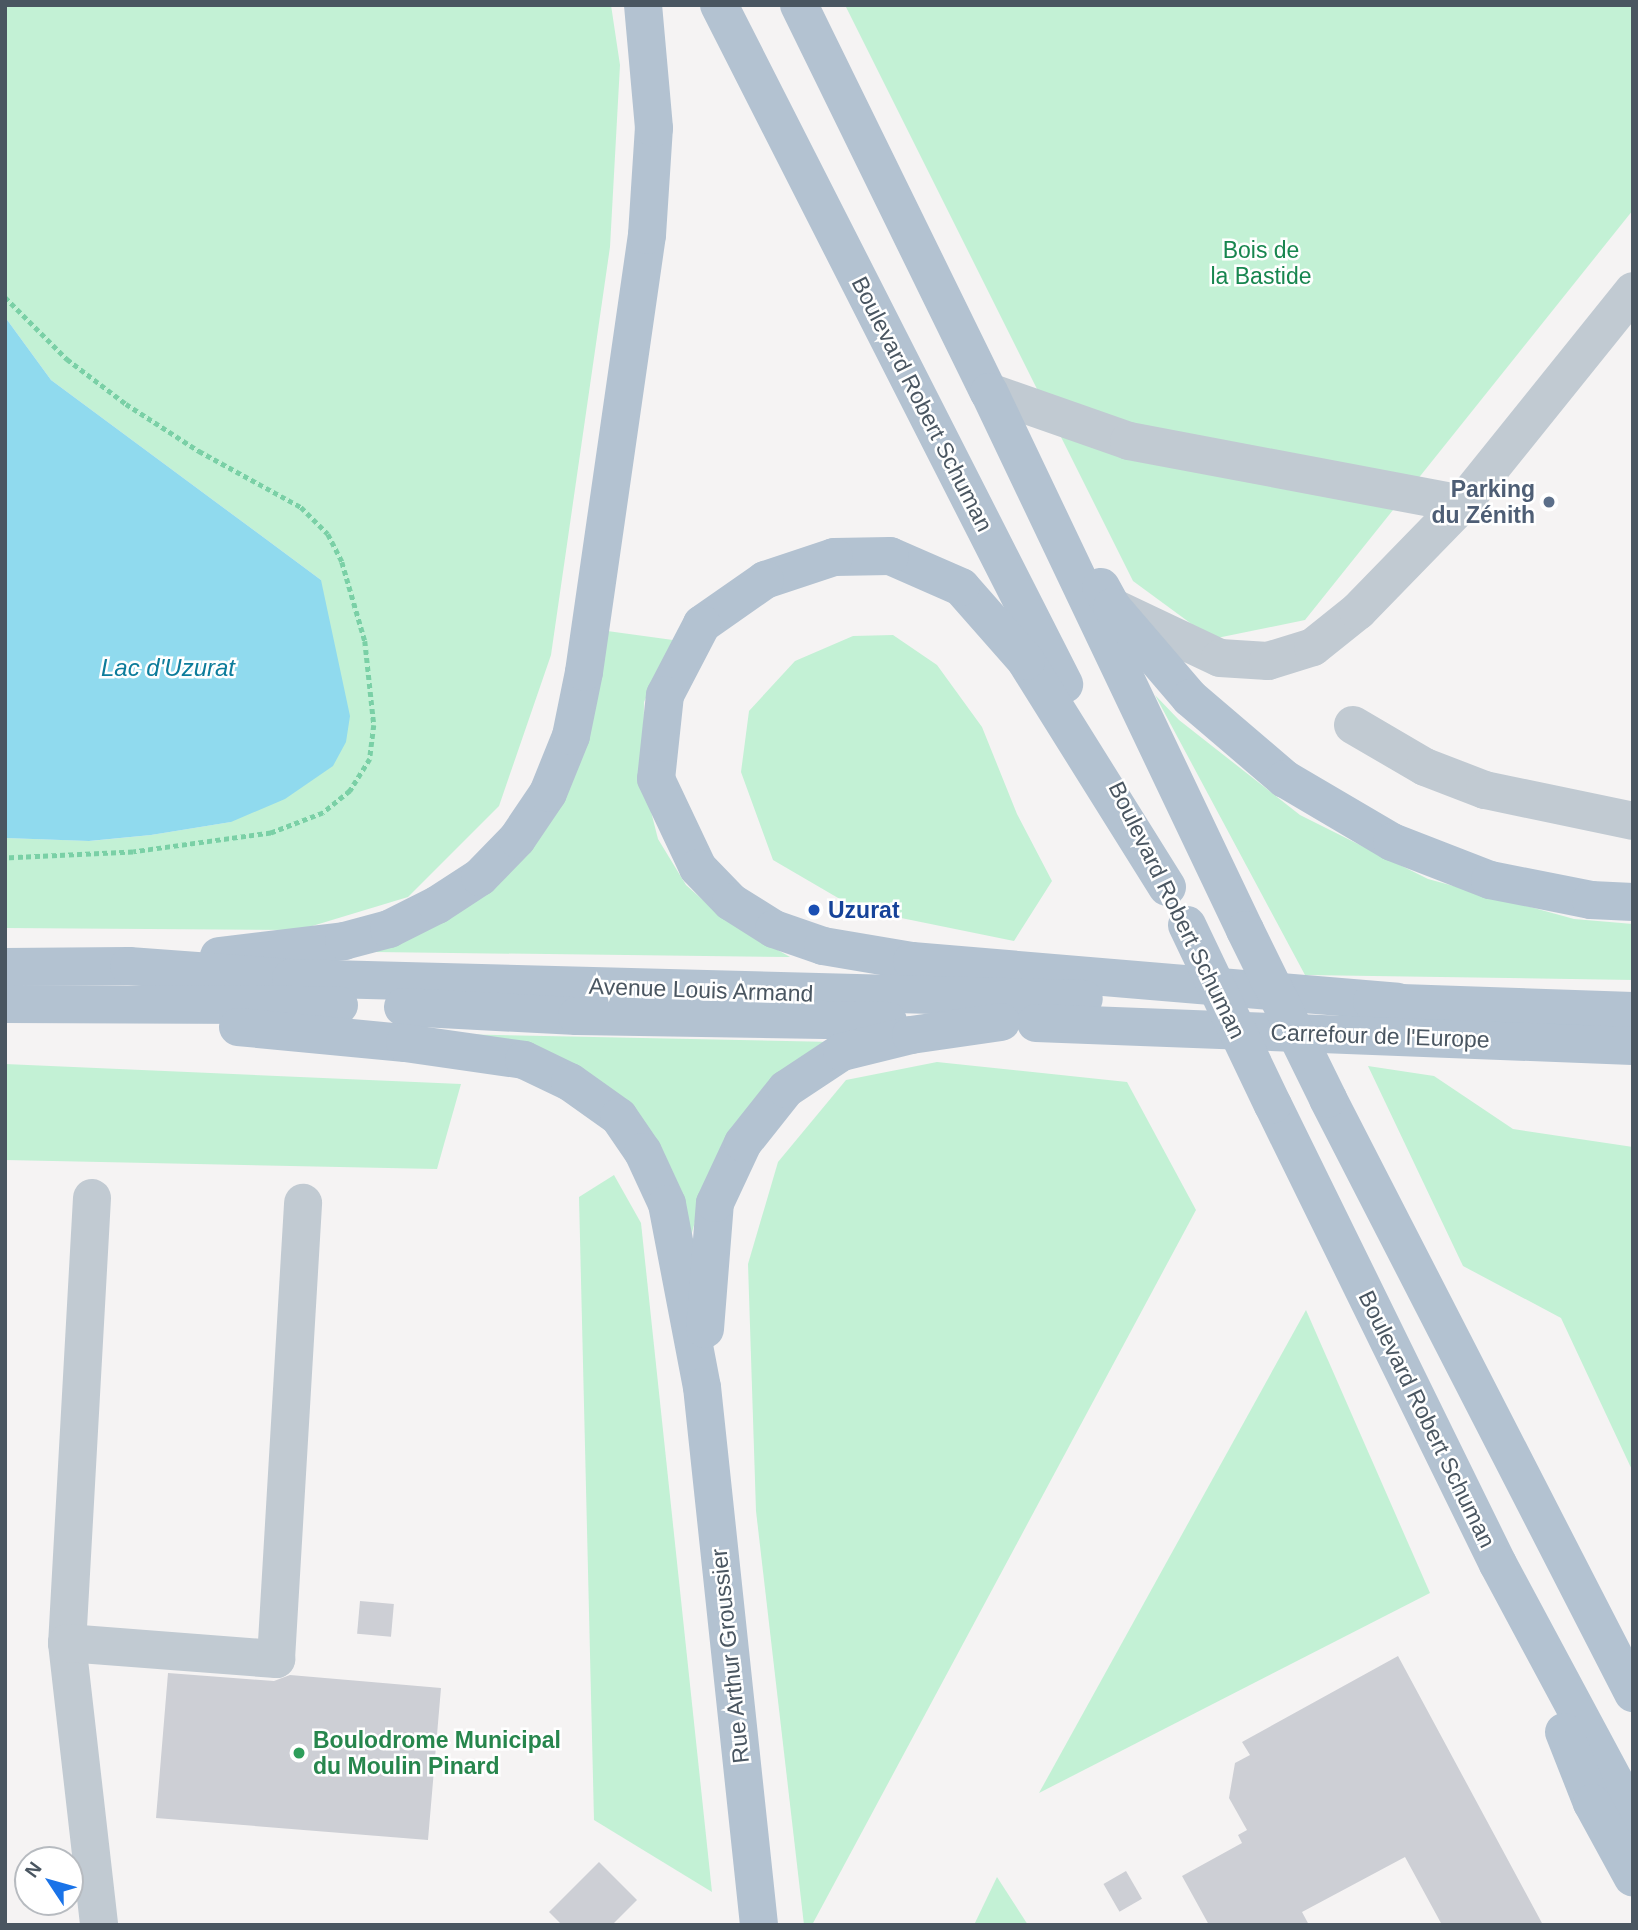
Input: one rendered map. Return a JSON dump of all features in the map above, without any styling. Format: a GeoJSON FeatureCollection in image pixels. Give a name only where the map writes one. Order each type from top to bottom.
{"type":"FeatureCollection","features":[{"type":"Feature","properties":{"kind":"main road"},"geometry":{"type":"LineString","coordinates":[[129,966],[344,941],[389,929],[438,905],[480,877],[517,839],[548,793],[571,736],[584,672],[648,235],[654,128],[643,5]]}},
{"type":"Feature","properties":{"kind":"main road","name":"Boulevard Robert Schuman"},"geometry":{"type":"LineString","coordinates":[[719,5],[1187,925],[1498,1564],[1633,1816]]}},
{"type":"Feature","properties":{"kind":"main road"},"geometry":{"type":"LineString","coordinates":[[799,5],[989,392],[1328,1100],[1633,1693]]}},
{"type":"Feature","properties":{"kind":"main road"},"geometry":{"type":"LineString","coordinates":[[989,392],[1112,607],[1190,698],[1285,779],[1392,842],[1490,880],[1591,900],[1633,902]]}},
{"type":"Feature","properties":{"kind":"main road"},"geometry":{"type":"LineString","coordinates":[[1167,887],[1026,661],[961,587],[890,556],[834,557],[765,580],[702,624],[665,695],[656,779],[698,868],[731,902],[774,929],[822,946],[912,961],[1397,1002]]}},
{"type":"Feature","properties":{"kind":"main road","name":"Avenue Louis Armand"},"geometry":{"type":"LineString","coordinates":[[5,967],[129,966],[305,978],[922,996],[1397,1002]]}},
{"type":"Feature","properties":{"kind":"main road","name":"Carrefour de l'Europe"},"geometry":{"type":"LineString","coordinates":[[1397,1002],[1633,1012]]}},
{"type":"Feature","properties":{"kind":"main road"},"geometry":{"type":"LineString","coordinates":[[8,1004],[405,1043],[524,1060],[570,1082],[619,1117],[643,1152],[667,1204],[702,1387]]}},
{"type":"Feature","properties":{"kind":"main road","name":"Avenue Louis Armand"},"geometry":{"type":"LineString","coordinates":[[8,1004],[372,1005],[577,1016],[1001,1022]]}},
{"type":"Feature","properties":{"kind":"main road"},"geometry":{"type":"LineString","coordinates":[[702,1387],[715,1203],[743,1143],[786,1089],[842,1052],[911,1035],[1001,1022]]}},
{"type":"Feature","properties":{"kind":"main road","name":"Carrefour de l'Europe"},"geometry":{"type":"LineString","coordinates":[[1001,1022],[1633,1046]]}},
{"type":"Feature","properties":{"kind":"main road","name":"Rue Arthur Groussier"},"geometry":{"type":"LineString","coordinates":[[702,1387],[759,1925]]}},
{"type":"Feature","properties":{"kind":"main road"},"geometry":{"type":"LineString","coordinates":[[1522,1479],[1633,1636]]}},
{"type":"Feature","properties":{"kind":"main road"},"geometry":{"type":"LineString","coordinates":[[1498,1564],[1592,1803],[1633,1878]]}},
{"type":"Feature","properties":{"kind":"lane"},"geometry":{"type":"LineString","coordinates":[[1112,607],[1220,658],[1268,661],[1313,647],[1358,611],[1462,504],[1633,291]]}},
{"type":"Feature","properties":{"kind":"lane"},"geometry":{"type":"LineString","coordinates":[[989,392],[1129,441],[1462,504]]}},
{"type":"Feature","properties":{"kind":"lane"},"geometry":{"type":"LineString","coordinates":[[1353,725],[1425,766],[1485,790],[1633,821]]}},
{"type":"Feature","properties":{"kind":"lane"},"geometry":{"type":"LineString","coordinates":[[92,1198],[67,1643],[99,1925]]}},
{"type":"Feature","properties":{"kind":"lane"},"geometry":{"type":"LineString","coordinates":[[67,1643],[276,1659],[303,1203]]}},
{"type":"Feature","properties":{"kind":"path"},"geometry":{"type":"LineString","coordinates":[[5,297],[67,359],[126,404],[199,451],[301,507],[328,534],[342,562],[365,641],[374,725],[370,759],[349,791],[323,813],[271,834],[133,852],[5,858]]}},
{"type":"Feature","properties":{"kind":"green space"},"geometry":{"type":"Polygon","coordinates":[[[5,5],[611,5],[620,65],[610,247],[551,655],[499,806],[408,897],[299,930],[5,928],[5,838],[90,841],[151,835],[231,822],[321,580],[51,380],[5,317],[5,5]]]}},
{"type":"Feature","properties":{"kind":"green space","name":"Bois de la Bastide"},"geometry":{"type":"Polygon","coordinates":[[[845,5],[1633,5],[1633,210],[1305,620],[1212,639],[1133,581],[845,5]]]}},
{"type":"Feature","properties":{"kind":"green space"},"geometry":{"type":"Polygon","coordinates":[[[600,630],[673,640],[644,702],[643,780],[658,839],[686,885],[724,919],[790,957],[375,952],[491,881],[600,630]]]}},
{"type":"Feature","properties":{"kind":"green space"},"geometry":{"type":"Polygon","coordinates":[[[893,635],[937,665],[982,727],[1017,814],[1052,881],[1014,941],[857,909],[773,860],[741,772],[749,711],[795,661],[853,636],[893,635]]]}},
{"type":"Feature","properties":{"kind":"green space"},"geometry":{"type":"Polygon","coordinates":[[[1155,695],[1179,720],[1300,815],[1428,879],[1574,919],[1633,924],[1633,980],[1305,975],[1155,695]]]}},
{"type":"Feature","properties":{"kind":"green space"},"geometry":{"type":"Polygon","coordinates":[[[450,1034],[834,1042],[703,1192],[691,1236],[659,1145],[450,1034]]]}},
{"type":"Feature","properties":{"kind":"green space"},"geometry":{"type":"Polygon","coordinates":[[[937,1062],[1127,1082],[1196,1210],[812,1925],[804,1925],[756,1511],[748,1264],[778,1162],[846,1080],[937,1062]]]}},
{"type":"Feature","properties":{"kind":"green space"},"geometry":{"type":"Polygon","coordinates":[[[5,1064],[461,1084],[437,1169],[5,1160],[5,1064]]]}},
{"type":"Feature","properties":{"kind":"green space"},"geometry":{"type":"Polygon","coordinates":[[[1368,1066],[1434,1076],[1513,1129],[1633,1147],[1633,1472],[1561,1318],[1463,1266],[1368,1066]]]}},
{"type":"Feature","properties":{"kind":"green space"},"geometry":{"type":"Polygon","coordinates":[[[614,1175],[641,1223],[712,1892],[594,1820],[579,1197],[614,1175]]]}},
{"type":"Feature","properties":{"kind":"green space"},"geometry":{"type":"Polygon","coordinates":[[[1306,1310],[1430,1593],[1039,1793],[1306,1310]]]}},
{"type":"Feature","properties":{"kind":"green space"},"geometry":{"type":"Polygon","coordinates":[[[997,1877],[1028,1925],[974,1925],[997,1877]]]}},
{"type":"Feature","properties":{"kind":"water","name":"Lac d'Uzurat"},"geometry":{"type":"Polygon","coordinates":[[[5,317],[51,380],[321,580],[350,716],[346,742],[333,766],[285,799],[231,822],[151,835],[89,841],[5,838],[5,317]]]}},
{"type":"Feature","properties":{"kind":"building"},"geometry":{"type":"Polygon","coordinates":[[[360,1601],[394,1604],[391,1637],[357,1634],[360,1601]]]}},
{"type":"Feature","properties":{"kind":"building"},"geometry":{"type":"Polygon","coordinates":[[[1398,1656],[1543,1925],[1442,1925],[1405,1857],[1302,1912],[1309,1925],[1209,1925],[1182,1876],[1242,1843],[1238,1835],[1247,1830],[1229,1798],[1235,1763],[1250,1755],[1242,1742],[1398,1656]]]}},
{"type":"Feature","properties":{"kind":"building","name":"Boulodrome Municipal du Moulin Pinard"},"geometry":{"type":"Polygon","coordinates":[[[168,1673],[274,1681],[290,1675],[441,1688],[428,1840],[156,1818],[168,1673]]]}},
{"type":"Feature","properties":{"kind":"building"},"geometry":{"type":"Polygon","coordinates":[[[599,1862],[637,1900],[612,1925],[562,1925],[549,1912],[599,1862]]]}},
{"type":"Feature","properties":{"kind":"building"},"geometry":{"type":"Polygon","coordinates":[[[1126,1871],[1142,1899],[1119,1912],[1103,1884],[1126,1871]]]}},
{"type":"Feature","properties":{"kind":"place","name":"Parking du Zénith"},"geometry":{"type":"Point","coordinates":[1549,502]}},
{"type":"Feature","properties":{"kind":"place","name":"Uzurat"},"geometry":{"type":"Point","coordinates":[814,910]}},
{"type":"Feature","properties":{"kind":"place","name":"Boulodrome Municipal du Moulin Pinard"},"geometry":{"type":"Point","coordinates":[299,1753]}}]}
